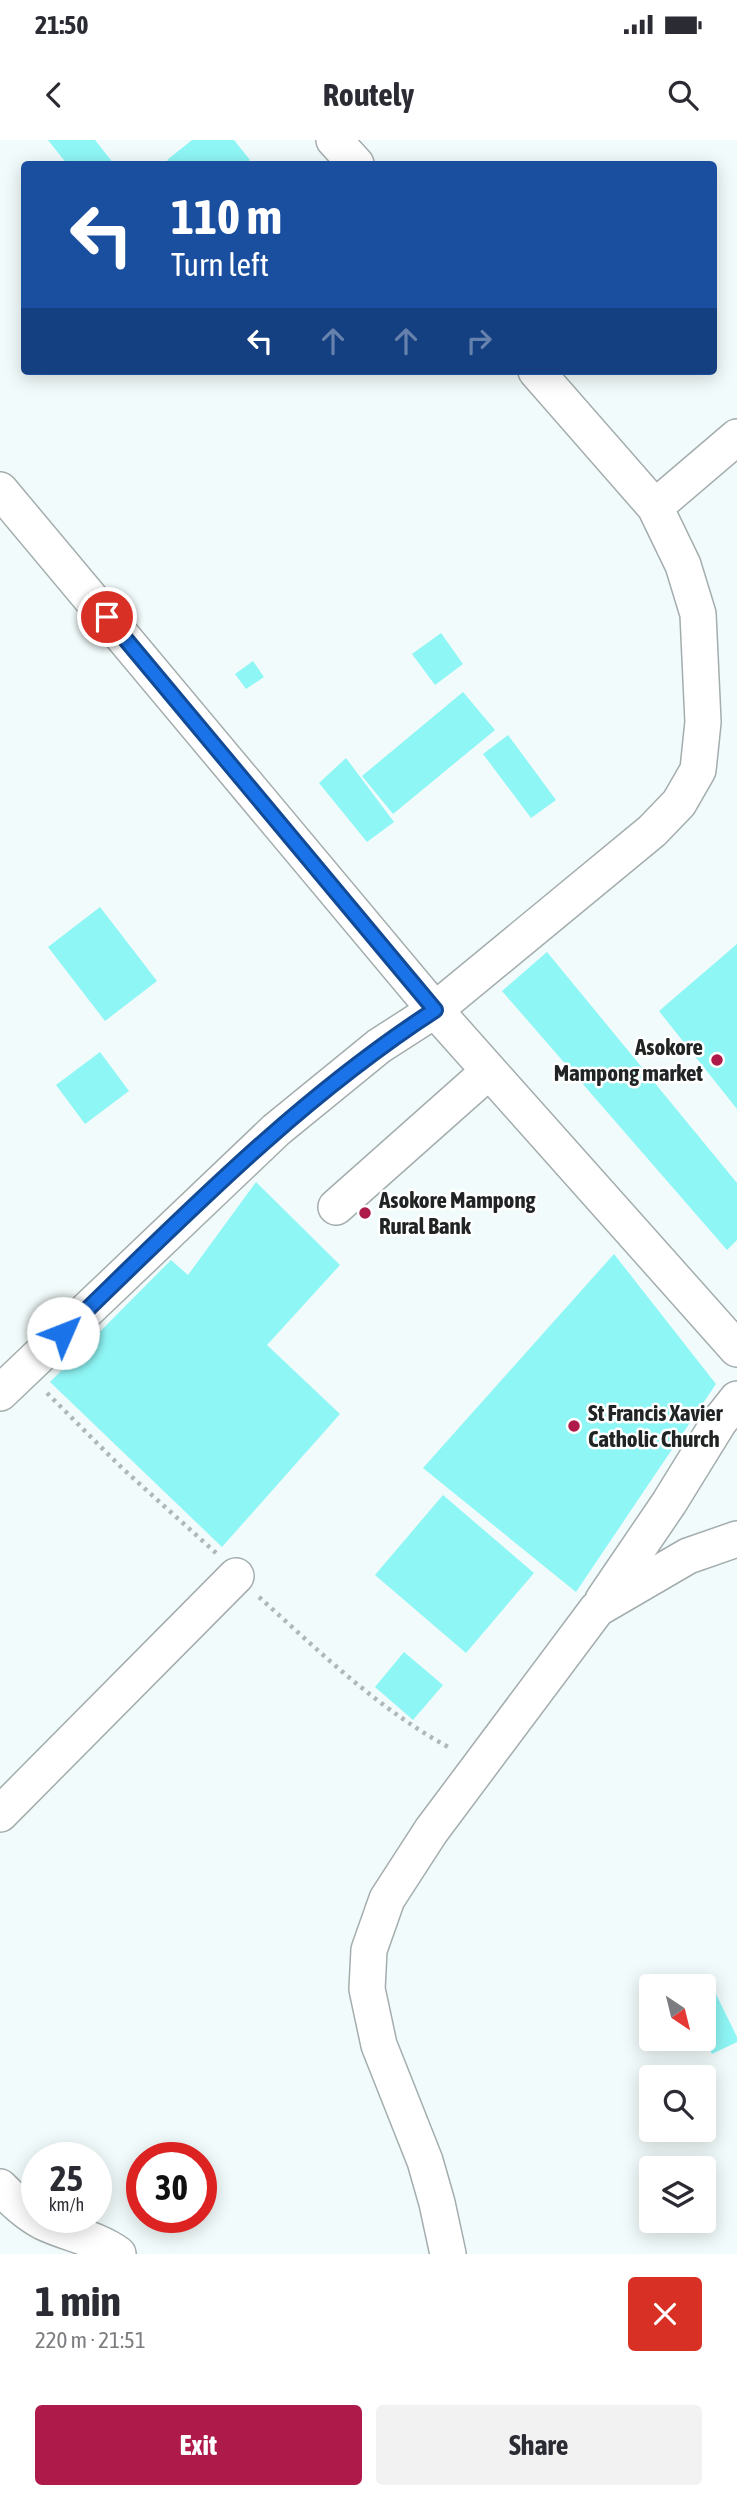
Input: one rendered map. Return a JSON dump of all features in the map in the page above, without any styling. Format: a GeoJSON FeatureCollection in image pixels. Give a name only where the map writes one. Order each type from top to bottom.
{"type":"FeatureCollection","features":[{"type":"Feature","properties":{"kind":"street"},"geometry":{"type":"LineString","coordinates":[[334,140],[353,161]]}},
{"type":"Feature","properties":{"kind":"street"},"geometry":{"type":"LineString","coordinates":[[0,1393],[276,1130],[379,1046],[435,1010],[652,831],[679,803],[698,770],[703,722],[698,614],[684,565],[655,507],[540,375]]}},
{"type":"Feature","properties":{"kind":"street"},"geometry":{"type":"LineString","coordinates":[[655,507],[737,437]]}},
{"type":"Feature","properties":{"kind":"street"},"geometry":{"type":"LineString","coordinates":[[0,490],[488,1072],[735,1341]]}},
{"type":"Feature","properties":{"kind":"street"},"geometry":{"type":"LineString","coordinates":[[336,1207],[488,1072]]}},
{"type":"Feature","properties":{"kind":"street"},"geometry":{"type":"LineString","coordinates":[[448,2254],[425,2161],[379,2045],[367,1989],[369,1950],[387,1899],[431,1831],[597,1609],[669,1503],[719,1422],[737,1399]]}},
{"type":"Feature","properties":{"kind":"street"},"geometry":{"type":"LineString","coordinates":[[597,1609],[688,1556],[737,1539]]}},
{"type":"Feature","properties":{"kind":"street"},"geometry":{"type":"LineString","coordinates":[[0,1814],[236,1576]]}},
{"type":"Feature","properties":{"kind":"street"},"geometry":{"type":"LineString","coordinates":[[0,2188],[42,2221],[107,2245],[118,2254]]}},
{"type":"Feature","properties":{"kind":"building"},"geometry":{"type":"Polygon","coordinates":[[[48,140],[95,140],[112,161],[65,161],[48,140]]]}},
{"type":"Feature","properties":{"kind":"building"},"geometry":{"type":"Polygon","coordinates":[[[192,140],[234,140],[250,160],[168,161],[192,140]]]}},
{"type":"Feature","properties":{"kind":"building"},"geometry":{"type":"Polygon","coordinates":[[[441,633],[463,664],[435,685],[412,654],[441,633]]]}},
{"type":"Feature","properties":{"kind":"building"},"geometry":{"type":"Polygon","coordinates":[[[253,661],[264,677],[246,689],[235,674],[253,661]]]}},
{"type":"Feature","properties":{"kind":"building"},"geometry":{"type":"Polygon","coordinates":[[[463,692],[495,730],[393,814],[362,776],[463,692]]]}},
{"type":"Feature","properties":{"kind":"building"},"geometry":{"type":"Polygon","coordinates":[[[508,735],[556,800],[531,818],[483,754],[508,735]]]}},
{"type":"Feature","properties":{"kind":"building"},"geometry":{"type":"Polygon","coordinates":[[[346,758],[394,822],[367,842],[319,783],[346,758]]]}},
{"type":"Feature","properties":{"kind":"building"},"geometry":{"type":"Polygon","coordinates":[[[100,907],[157,981],[105,1021],[48,947],[100,907]]]}},
{"type":"Feature","properties":{"kind":"building","name":"Asokore Mampong market"},"geometry":{"type":"Polygon","coordinates":[[[737,944],[737,1109],[659,1011],[737,944]]]}},
{"type":"Feature","properties":{"kind":"building"},"geometry":{"type":"Polygon","coordinates":[[[547,952],[737,1183],[737,1240],[727,1250],[502,991],[547,952]]]}},
{"type":"Feature","properties":{"kind":"building"},"geometry":{"type":"Polygon","coordinates":[[[100,1052],[129,1091],[85,1124],[56,1085],[100,1052]]]}},
{"type":"Feature","properties":{"kind":"building"},"geometry":{"type":"Polygon","coordinates":[[[256,1182],[340,1265],[267,1345],[340,1414],[222,1547],[50,1382],[171,1260],[188,1275],[256,1182]]]}},
{"type":"Feature","properties":{"kind":"building","name":"St Francis Xavier Catholic Church"},"geometry":{"type":"Polygon","coordinates":[[[614,1254],[716,1384],[576,1592],[423,1468],[614,1254]]]}},
{"type":"Feature","properties":{"kind":"building"},"geometry":{"type":"Polygon","coordinates":[[[443,1495],[534,1573],[466,1653],[375,1575],[443,1495]]]}},
{"type":"Feature","properties":{"kind":"building"},"geometry":{"type":"Polygon","coordinates":[[[404,1652],[443,1685],[413,1720],[375,1687],[404,1652]]]}},
{"type":"Feature","properties":{"kind":"building"},"geometry":{"type":"Polygon","coordinates":[[[716,1994],[737,2042],[712,2054],[711,2051],[716,2051],[716,1994]]]}},
{"type":"Feature","properties":{"kind":"place","name":"Asokore Mampong market"},"geometry":{"type":"Point","coordinates":[717,1060]}},
{"type":"Feature","properties":{"kind":"place","name":"Asokore Mampong Rural Bank"},"geometry":{"type":"Point","coordinates":[365,1213]}},
{"type":"Feature","properties":{"kind":"place","name":"St Francis Xavier Catholic Church"},"geometry":{"type":"Point","coordinates":[574,1426]}},
{"type":"Feature","properties":{"kind":"route"},"geometry":{"type":"LineString","coordinates":[[63,1333],[276,1130],[379,1046],[435,1010],[107,617]]}}]}
